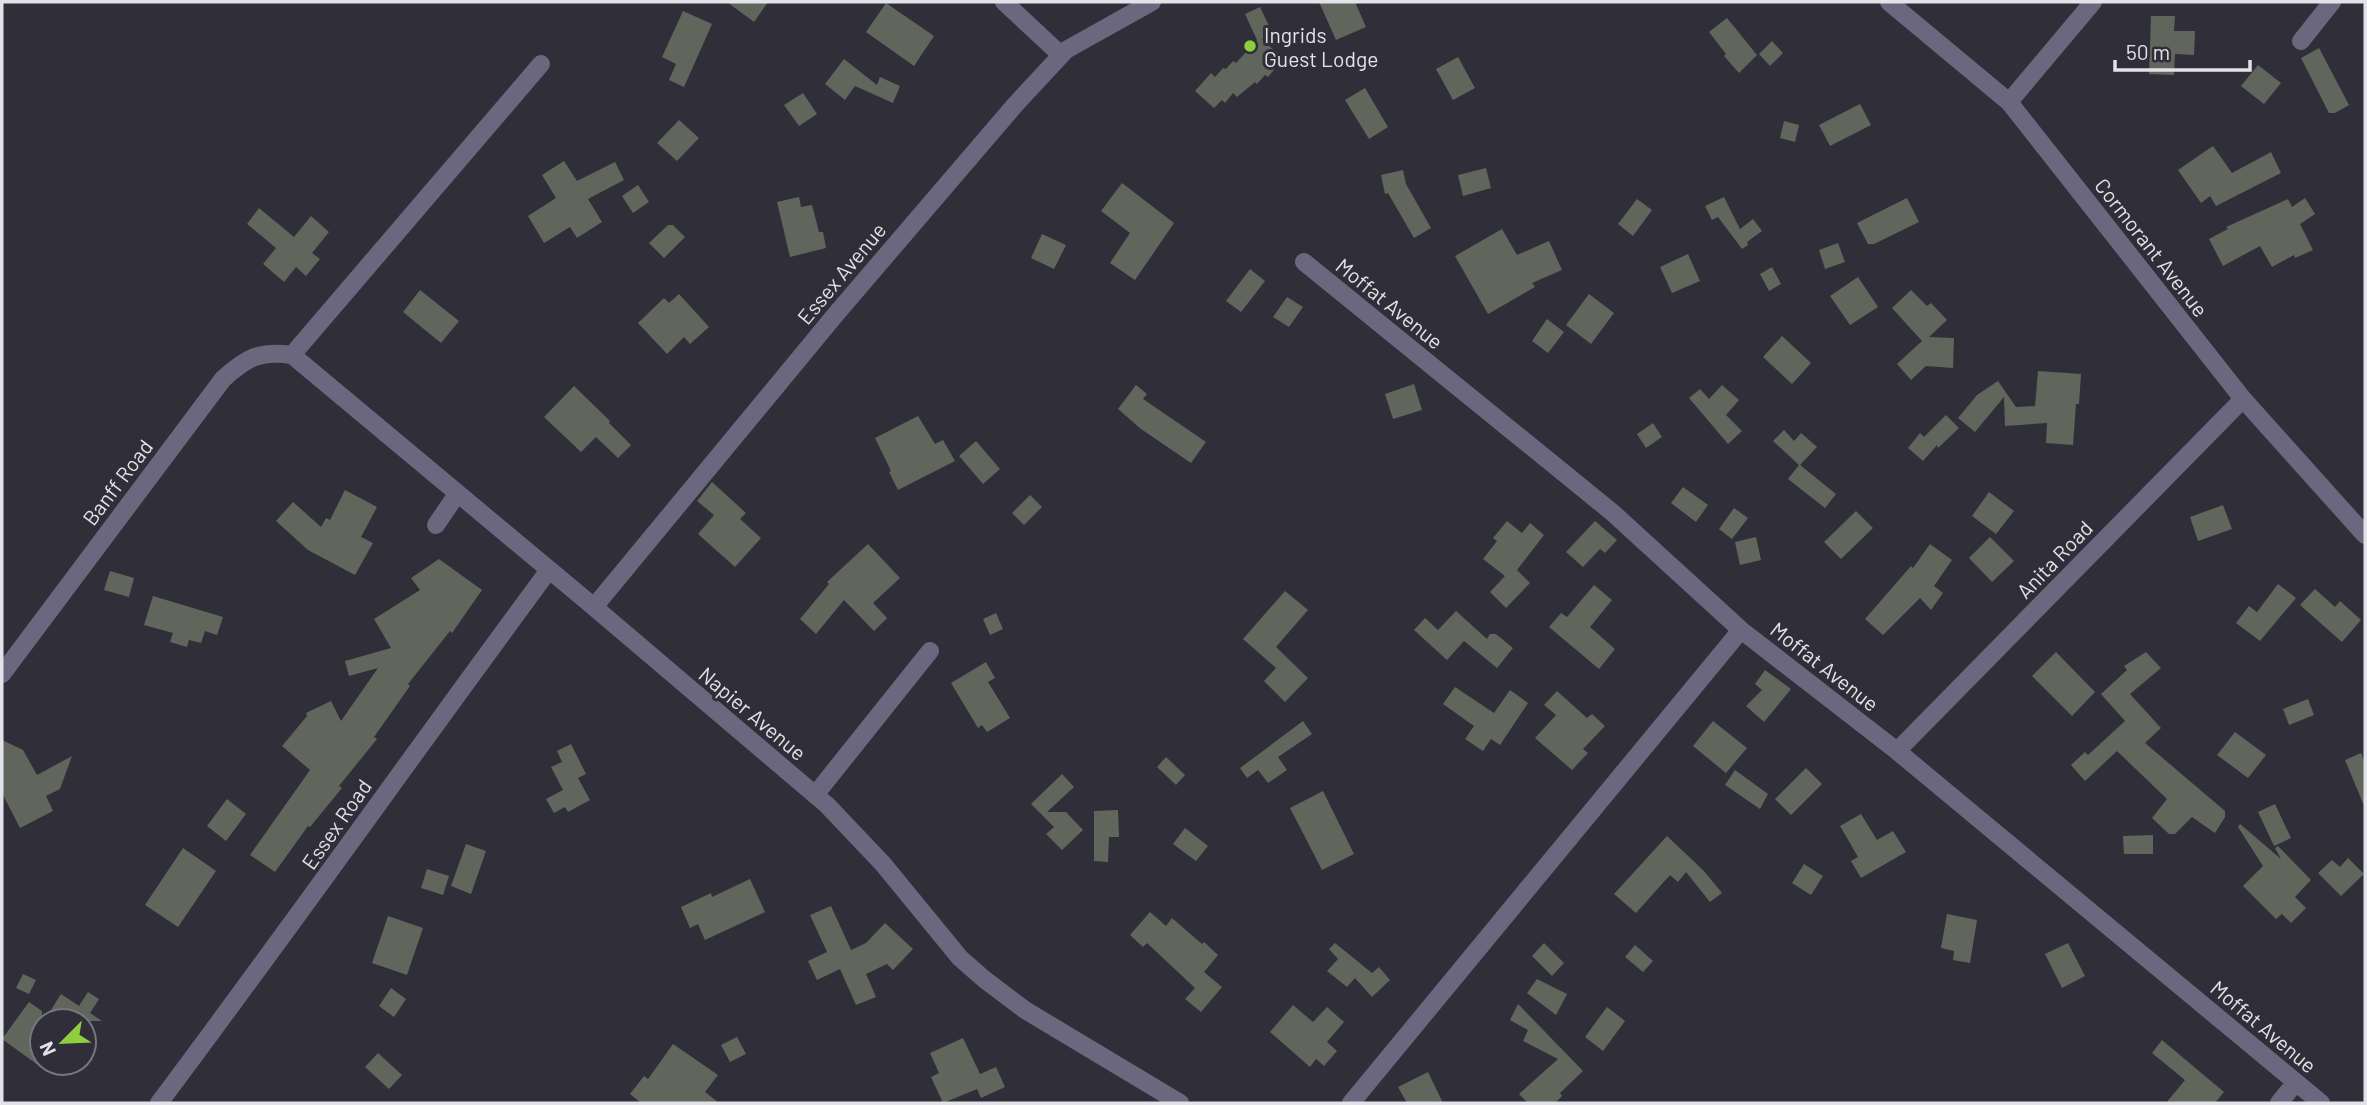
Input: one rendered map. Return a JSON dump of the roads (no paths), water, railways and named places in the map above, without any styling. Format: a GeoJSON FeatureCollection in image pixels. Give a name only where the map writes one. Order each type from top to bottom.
{"type":"FeatureCollection","features":[{"type":"Feature","properties":{"kind":"street"},"geometry":{"type":"LineString","coordinates":[[1004,2],[1061,55]]}},
{"type":"Feature","properties":{"kind":"street","name":"Essex Avenue"},"geometry":{"type":"LineString","coordinates":[[594,607],[836,314],[1061,55],[1152,2]]}},
{"type":"Feature","properties":{"kind":"street","name":"Cormorant Avenue"},"geometry":{"type":"LineString","coordinates":[[1889,2],[2009,102],[2242,398],[2365,535]]}},
{"type":"Feature","properties":{"kind":"street"},"geometry":{"type":"LineString","coordinates":[[2009,102],[2093,2]]}},
{"type":"Feature","properties":{"kind":"street"},"geometry":{"type":"LineString","coordinates":[[2301,41],[2332,2]]}},
{"type":"Feature","properties":{"kind":"street"},"geometry":{"type":"LineString","coordinates":[[292,355],[541,64]]}},
{"type":"Feature","properties":{"kind":"street","name":"Moffat Avenue"},"geometry":{"type":"LineString","coordinates":[[1304,262],[1613,513],[1741,630],[1897,751],[2321,1103]]}},
{"type":"Feature","properties":{"kind":"street","name":"Banff Road"},"geometry":{"type":"LineString","coordinates":[[2,674],[223,379],[251,357],[265,354],[292,355]]}},
{"type":"Feature","properties":{"kind":"street","name":"Napier Avenue"},"geometry":{"type":"LineString","coordinates":[[292,355],[815,795],[883,864],[960,958],[984,979],[1025,1010],[1180,1103]]}},
{"type":"Feature","properties":{"kind":"street","name":"Anita Road"},"geometry":{"type":"LineString","coordinates":[[1897,751],[2242,398]]}},
{"type":"Feature","properties":{"kind":"street"},"geometry":{"type":"LineString","coordinates":[[436,525],[457,494]]}},
{"type":"Feature","properties":{"kind":"street","name":"Essex Road"},"geometry":{"type":"LineString","coordinates":[[159,1103],[549,570]]}},
{"type":"Feature","properties":{"kind":"street"},"geometry":{"type":"LineString","coordinates":[[1351,1103],[1741,630]]}},
{"type":"Feature","properties":{"kind":"street"},"geometry":{"type":"LineString","coordinates":[[815,795],[930,651]]}},
{"type":"Feature","properties":{"kind":"street"},"geometry":{"type":"LineString","coordinates":[[2279,1103],[2296,1082]]}},
{"type":"Feature","properties":{"kind":"place","name":"Ingrids Guest Lodge"},"geometry":{"type":"Point","coordinates":[1250,46]}}]}
